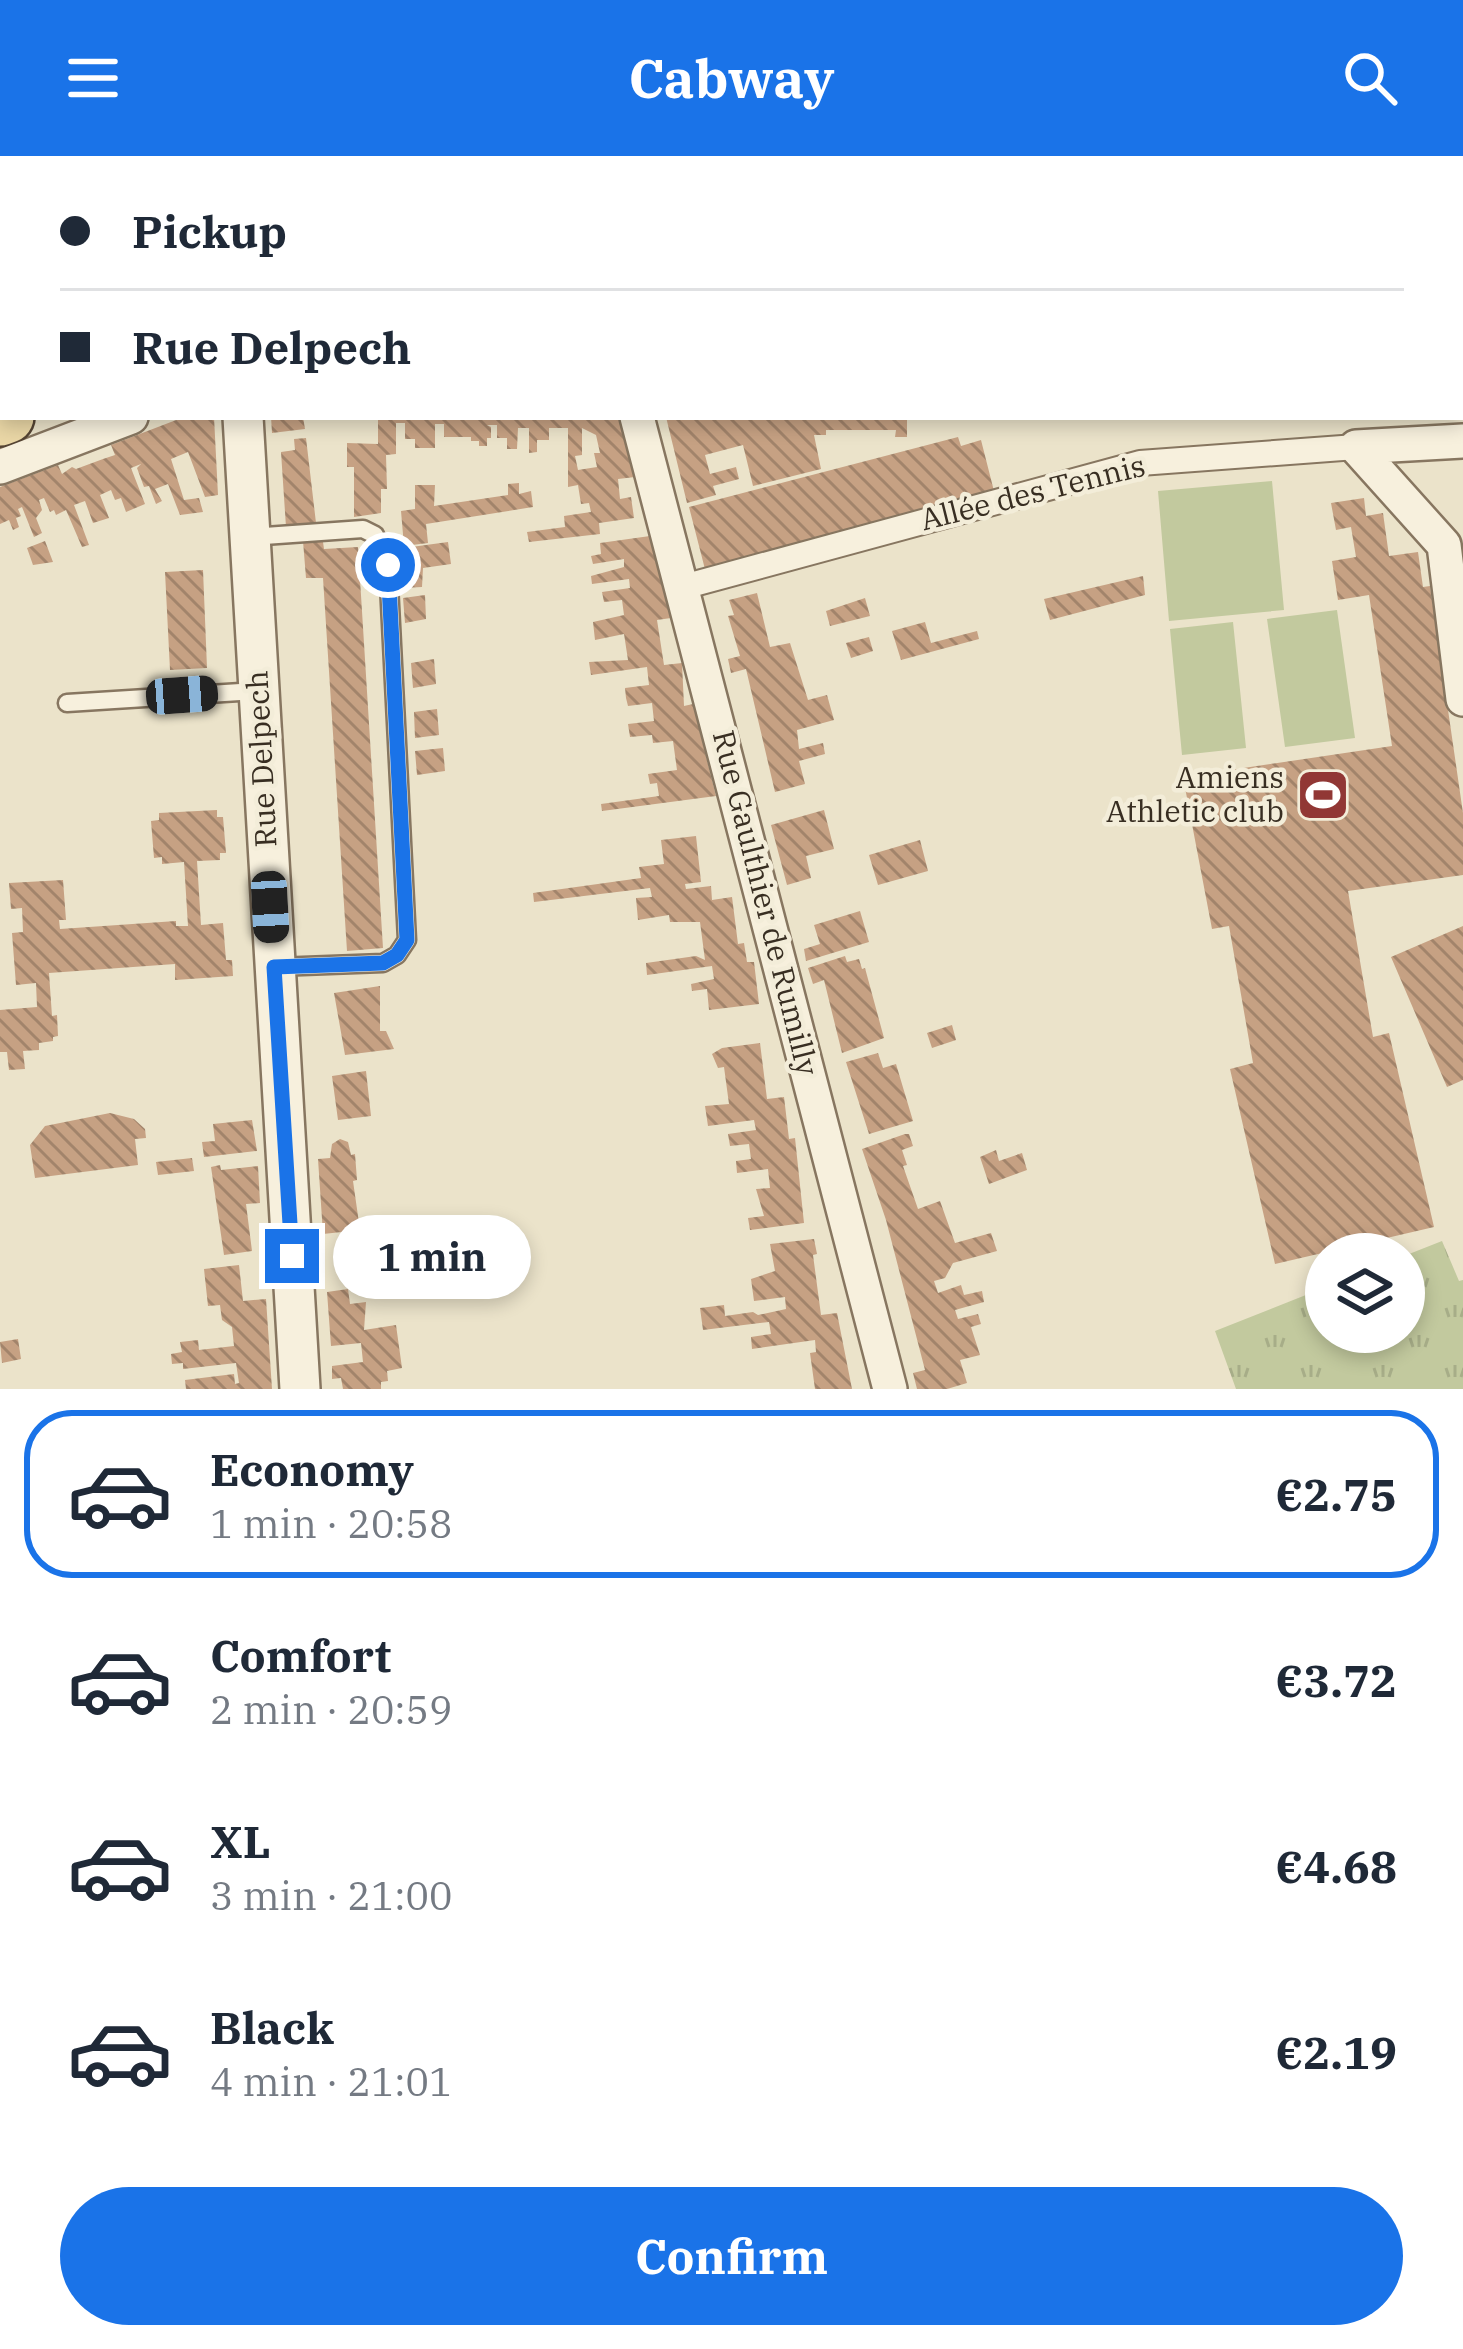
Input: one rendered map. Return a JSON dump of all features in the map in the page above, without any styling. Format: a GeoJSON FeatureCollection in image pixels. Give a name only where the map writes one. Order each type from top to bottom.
{"type":"FeatureCollection","features":[{"type":"Feature","properties":{"kind":"street"},"geometry":{"type":"LineString","coordinates":[[0,467],[123,420]]}},
{"type":"Feature","properties":{"kind":"street","name":"Rue Delpech"},"geometry":{"type":"LineString","coordinates":[[243,420],[300,1389]]}},
{"type":"Feature","properties":{"kind":"street","name":"Rue Gaulthier de Rumilly"},"geometry":{"type":"LineString","coordinates":[[638,420],[890,1389]]}},
{"type":"Feature","properties":{"kind":"street","name":"Allée des Tennis"},"geometry":{"type":"LineString","coordinates":[[683,587],[1140,463],[1463,441]]}},
{"type":"Feature","properties":{"kind":"street"},"geometry":{"type":"LineString","coordinates":[[1356,447],[1444,545],[1463,699]]}},
{"type":"Feature","properties":{"kind":"street"},"geometry":{"type":"LineString","coordinates":[[0,448],[51,448]]}},
{"type":"Feature","properties":{"kind":"lane"},"geometry":{"type":"LineString","coordinates":[[250,537],[363,529],[375,535],[388,565],[407,940],[397,955],[383,963],[274,967]]}},
{"type":"Feature","properties":{"kind":"lane"},"geometry":{"type":"LineString","coordinates":[[67,703],[258,690]]}},
{"type":"Feature","properties":{"kind":"green space"},"geometry":{"type":"Polygon","coordinates":[[[1272,481],[1284,610],[1169,621],[1158,491],[1272,481]]]}},
{"type":"Feature","properties":{"kind":"green space"},"geometry":{"type":"Polygon","coordinates":[[[1337,610],[1355,738],[1285,747],[1267,619],[1337,610]]]}},
{"type":"Feature","properties":{"kind":"green space"},"geometry":{"type":"Polygon","coordinates":[[[1233,622],[1246,748],[1182,755],[1170,629],[1233,622]]]}},
{"type":"Feature","properties":{"kind":"green space"},"geometry":{"type":"Polygon","coordinates":[[[1442,1241],[1459,1281],[1463,1280],[1463,1389],[1236,1389],[1215,1331],[1305,1295],[1305,1353],[1425,1353],[1425,1248],[1442,1241]]]}},
{"type":"Feature","properties":{"kind":"building"},"geometry":{"type":"Polygon","coordinates":[[[176,420],[214,420],[218,495],[205,497],[188,452],[171,459],[184,500],[199,498],[203,512],[180,515],[168,484],[155,489],[162,501],[156,504],[149,486],[144,487],[137,468],[141,464],[131,468],[145,504],[126,512],[121,498],[115,500],[111,490],[100,495],[109,518],[93,523],[85,501],[74,505],[89,545],[82,547],[66,510],[56,515],[50,512],[44,498],[39,500],[42,510],[36,518],[42,533],[34,537],[22,507],[16,518],[19,527],[13,530],[9,520],[0,524],[0,487],[58,465],[62,474],[115,455],[111,445],[176,420]]]}},
{"type":"Feature","properties":{"kind":"building"},"geometry":{"type":"Polygon","coordinates":[[[271,420],[304,420],[305,429],[272,433],[271,420]]]}},
{"type":"Feature","properties":{"kind":"building"},"geometry":{"type":"Polygon","coordinates":[[[378,420],[620,420],[635,477],[618,479],[620,499],[631,497],[634,518],[599,523],[600,534],[529,542],[527,532],[565,527],[564,516],[591,512],[589,503],[581,504],[578,485],[568,487],[568,428],[549,428],[549,440],[537,440],[537,452],[529,453],[529,428],[518,428],[517,449],[507,449],[507,438],[497,438],[497,425],[487,425],[491,438],[487,446],[479,446],[471,437],[444,437],[444,424],[435,424],[435,448],[415,448],[415,439],[405,439],[405,423],[396,423],[396,454],[386,455],[387,489],[381,489],[381,513],[354,517],[354,467],[347,467],[347,443],[378,444],[378,420]],[[582,428],[582,455],[575,456],[578,470],[597,467],[594,453],[600,453],[596,435],[582,428]]]}},
{"type":"Feature","properties":{"kind":"building"},"geometry":{"type":"Polygon","coordinates":[[[667,420],[907,420],[907,437],[895,437],[896,430],[826,430],[826,435],[814,435],[821,469],[753,486],[743,445],[705,455],[710,474],[736,467],[739,479],[713,486],[716,495],[687,503],[667,420]]]}},
{"type":"Feature","properties":{"kind":"building"},"geometry":{"type":"Polygon","coordinates":[[[958,437],[961,446],[981,440],[996,499],[707,577],[689,507],[958,437]]]}},
{"type":"Feature","properties":{"kind":"building"},"geometry":{"type":"Polygon","coordinates":[[[306,438],[316,523],[286,527],[281,452],[295,450],[294,439],[306,438]]]}},
{"type":"Feature","properties":{"kind":"building"},"geometry":{"type":"Polygon","coordinates":[[[519,483],[519,494],[531,491],[533,507],[426,524],[428,543],[404,546],[401,511],[415,509],[415,485],[435,485],[434,506],[508,495],[508,484],[519,483]]]}},
{"type":"Feature","properties":{"kind":"building","name":"Amiens Athletic club"},"geometry":{"type":"Polygon","coordinates":[[[1364,498],[1366,516],[1383,513],[1389,556],[1418,552],[1423,587],[1430,586],[1463,813],[1463,875],[1348,891],[1373,1037],[1389,1033],[1434,1227],[1408,1233],[1305,1233],[1305,1257],[1275,1264],[1230,1069],[1253,1063],[1229,926],[1212,929],[1183,777],[1392,746],[1369,595],[1338,600],[1332,561],[1356,557],[1351,527],[1336,530],[1331,503],[1364,498]]]}},
{"type":"Feature","properties":{"kind":"building"},"geometry":{"type":"Polygon","coordinates":[[[650,536],[671,618],[657,620],[664,665],[682,663],[684,706],[693,704],[716,796],[602,811],[601,804],[659,796],[657,783],[650,784],[648,774],[677,770],[673,741],[653,743],[652,735],[630,737],[628,724],[654,721],[652,703],[628,706],[626,698],[625,688],[649,685],[647,667],[591,675],[589,662],[628,660],[624,634],[595,640],[593,622],[624,615],[622,600],[604,602],[602,592],[630,588],[629,579],[592,584],[591,576],[624,567],[624,559],[593,564],[591,556],[601,554],[600,543],[650,536]]]}},
{"type":"Feature","properties":{"kind":"building"},"geometry":{"type":"Polygon","coordinates":[[[45,541],[53,562],[33,565],[27,548],[45,541]]]}},
{"type":"Feature","properties":{"kind":"building"},"geometry":{"type":"Polygon","coordinates":[[[303,541],[323,542],[324,549],[358,547],[383,948],[347,951],[323,578],[306,578],[303,541]]]}},
{"type":"Feature","properties":{"kind":"building"},"geometry":{"type":"Polygon","coordinates":[[[448,542],[451,564],[423,568],[422,587],[403,588],[404,548],[448,542]]]}},
{"type":"Feature","properties":{"kind":"building"},"geometry":{"type":"Polygon","coordinates":[[[203,570],[207,668],[170,670],[165,572],[203,570]]]}},
{"type":"Feature","properties":{"kind":"building"},"geometry":{"type":"Polygon","coordinates":[[[1143,576],[1145,595],[1050,620],[1044,599],[1143,576]]]}},
{"type":"Feature","properties":{"kind":"building"},"geometry":{"type":"Polygon","coordinates":[[[757,593],[770,647],[790,643],[808,700],[827,695],[834,720],[797,730],[799,749],[823,743],[825,754],[799,761],[805,784],[775,792],[746,669],[731,673],[728,659],[740,656],[728,616],[734,615],[729,600],[757,593]]]}},
{"type":"Feature","properties":{"kind":"building"},"geometry":{"type":"Polygon","coordinates":[[[425,595],[426,619],[405,623],[403,598],[425,595]]]}},
{"type":"Feature","properties":{"kind":"building"},"geometry":{"type":"Polygon","coordinates":[[[865,598],[870,616],[830,626],[826,611],[865,598]]]}},
{"type":"Feature","properties":{"kind":"building"},"geometry":{"type":"Polygon","coordinates":[[[925,622],[931,643],[977,631],[979,639],[901,660],[892,631],[925,622]]]}},
{"type":"Feature","properties":{"kind":"building"},"geometry":{"type":"Polygon","coordinates":[[[869,637],[873,651],[851,658],[846,643],[869,637]]]}},
{"type":"Feature","properties":{"kind":"building"},"geometry":{"type":"Polygon","coordinates":[[[434,659],[436,684],[413,688],[411,663],[434,659]]]}},
{"type":"Feature","properties":{"kind":"building"},"geometry":{"type":"Polygon","coordinates":[[[437,709],[439,735],[415,738],[414,712],[437,709]]]}},
{"type":"Feature","properties":{"kind":"building"},"geometry":{"type":"Polygon","coordinates":[[[443,748],[445,771],[417,775],[415,751],[443,748]]]}},
{"type":"Feature","properties":{"kind":"building"},"geometry":{"type":"Polygon","coordinates":[[[217,810],[217,817],[223,817],[226,853],[220,853],[220,860],[197,861],[201,925],[223,923],[226,960],[232,960],[233,976],[175,980],[175,964],[49,973],[58,1036],[39,1043],[39,1050],[23,1051],[25,1069],[9,1070],[7,1052],[0,1052],[0,1010],[37,1007],[36,983],[16,985],[12,933],[23,932],[22,908],[11,909],[9,883],[63,880],[66,920],[59,920],[60,929],[176,921],[176,926],[188,926],[184,862],[162,864],[162,857],[154,858],[151,821],[159,820],[159,813],[217,810]]]}},
{"type":"Feature","properties":{"kind":"building"},"geometry":{"type":"Polygon","coordinates":[[[824,810],[834,849],[806,856],[811,878],[787,885],[771,825],[824,810]]]}},
{"type":"Feature","properties":{"kind":"building"},"geometry":{"type":"Polygon","coordinates":[[[696,836],[701,882],[685,884],[686,889],[711,886],[712,900],[732,897],[738,944],[744,943],[747,962],[754,962],[759,1004],[709,1010],[707,989],[692,991],[691,984],[714,979],[712,966],[647,975],[646,963],[696,956],[705,960],[700,922],[670,922],[669,915],[638,920],[636,898],[652,897],[650,888],[534,902],[533,893],[641,878],[639,867],[664,864],[661,840],[696,836]]]}},
{"type":"Feature","properties":{"kind":"building"},"geometry":{"type":"Polygon","coordinates":[[[920,840],[928,871],[878,885],[869,855],[920,840]]]}},
{"type":"Feature","properties":{"kind":"building"},"geometry":{"type":"Polygon","coordinates":[[[860,911],[869,942],[806,961],[804,949],[820,944],[814,925],[860,911]]]}},
{"type":"Feature","properties":{"kind":"building"},"geometry":{"type":"Polygon","coordinates":[[[1463,926],[1463,1080],[1447,1087],[1391,957],[1463,926]]]}},
{"type":"Feature","properties":{"kind":"building"},"geometry":{"type":"Polygon","coordinates":[[[845,956],[847,962],[859,959],[865,968],[884,1038],[842,1053],[824,980],[813,984],[808,968],[845,956]]]}},
{"type":"Feature","properties":{"kind":"building"},"geometry":{"type":"Polygon","coordinates":[[[380,986],[380,1031],[386,1031],[394,1049],[345,1055],[334,993],[380,986]]]}},
{"type":"Feature","properties":{"kind":"building"},"geometry":{"type":"Polygon","coordinates":[[[952,1025],[956,1040],[932,1048],[927,1033],[952,1025]]]}},
{"type":"Feature","properties":{"kind":"building"},"geometry":{"type":"Polygon","coordinates":[[[760,1043],[767,1099],[784,1097],[789,1139],[795,1138],[804,1223],[750,1230],[748,1218],[764,1216],[756,1189],[770,1188],[768,1169],[737,1173],[736,1161],[751,1159],[749,1144],[730,1146],[728,1134],[756,1130],[754,1120],[708,1126],[705,1106],[729,1104],[724,1067],[718,1068],[712,1054],[722,1048],[760,1043]]]}},
{"type":"Feature","properties":{"kind":"building"},"geometry":{"type":"Polygon","coordinates":[[[878,1053],[883,1068],[896,1064],[913,1121],[869,1134],[846,1062],[878,1053]]]}},
{"type":"Feature","properties":{"kind":"building"},"geometry":{"type":"Polygon","coordinates":[[[366,1071],[371,1116],[338,1120],[332,1076],[366,1071]]]}},
{"type":"Feature","properties":{"kind":"building"},"geometry":{"type":"Polygon","coordinates":[[[110,1113],[134,1119],[145,1129],[146,1138],[135,1139],[138,1165],[35,1178],[30,1145],[45,1126],[110,1113]]]}},
{"type":"Feature","properties":{"kind":"building"},"geometry":{"type":"Polygon","coordinates":[[[252,1120],[257,1151],[204,1157],[202,1142],[215,1141],[213,1124],[252,1120]]]}},
{"type":"Feature","properties":{"kind":"building"},"geometry":{"type":"Polygon","coordinates":[[[905,1134],[913,1146],[902,1150],[907,1165],[903,1166],[918,1209],[940,1201],[955,1243],[991,1233],[997,1251],[953,1263],[945,1278],[934,1281],[938,1293],[961,1285],[964,1295],[982,1291],[984,1302],[955,1310],[958,1319],[978,1314],[981,1324],[971,1327],[980,1355],[960,1360],[967,1383],[947,1389],[917,1389],[913,1373],[925,1370],[886,1220],[862,1149],[905,1134]]]}},
{"type":"Feature","properties":{"kind":"building"},"geometry":{"type":"Polygon","coordinates":[[[340,1139],[355,1154],[357,1180],[353,1181],[360,1230],[323,1234],[318,1159],[330,1158],[332,1144],[340,1139]]]}},
{"type":"Feature","properties":{"kind":"building"},"geometry":{"type":"Polygon","coordinates":[[[996,1150],[999,1161],[1022,1153],[1027,1170],[989,1184],[980,1157],[996,1150]]]}},
{"type":"Feature","properties":{"kind":"building"},"geometry":{"type":"Polygon","coordinates":[[[192,1158],[194,1171],[158,1175],[156,1162],[192,1158]]]}},
{"type":"Feature","properties":{"kind":"building"},"geometry":{"type":"Polygon","coordinates":[[[220,1165],[221,1170],[258,1166],[260,1203],[246,1204],[252,1251],[224,1255],[211,1167],[220,1165]]]}},
{"type":"Feature","properties":{"kind":"building"},"geometry":{"type":"Polygon","coordinates":[[[814,1239],[821,1315],[837,1313],[852,1389],[815,1389],[810,1353],[816,1352],[815,1340],[752,1349],[751,1337],[771,1334],[769,1322],[703,1330],[700,1308],[724,1305],[725,1316],[786,1309],[785,1297],[754,1301],[751,1279],[775,1271],[770,1244],[814,1239]]]}},
{"type":"Feature","properties":{"kind":"building"},"geometry":{"type":"Polygon","coordinates":[[[388,1247],[395,1271],[419,1267],[418,1257],[440,1254],[443,1276],[348,1289],[344,1258],[388,1247]]]}},
{"type":"Feature","properties":{"kind":"building"},"geometry":{"type":"Polygon","coordinates":[[[239,1265],[243,1301],[266,1299],[272,1389],[186,1389],[185,1380],[234,1374],[235,1384],[239,1383],[236,1363],[183,1369],[183,1363],[172,1364],[171,1354],[182,1352],[180,1342],[198,1340],[199,1350],[234,1346],[232,1327],[222,1320],[220,1305],[208,1306],[204,1269],[239,1265]]]}},
{"type":"Feature","properties":{"kind":"building"},"geometry":{"type":"Polygon","coordinates":[[[348,1289],[350,1304],[366,1302],[364,1330],[396,1325],[402,1368],[387,1371],[388,1381],[381,1382],[381,1389],[343,1389],[341,1378],[332,1379],[332,1366],[363,1362],[361,1343],[331,1346],[327,1292],[348,1289]]]}},
{"type":"Feature","properties":{"kind":"building"},"geometry":{"type":"Polygon","coordinates":[[[18,1339],[21,1359],[2,1363],[0,1342],[18,1339]]]}},
{"type":"Feature","properties":{"kind":"place","name":"Amiens Athletic club"},"geometry":{"type":"Point","coordinates":[1323,795]}},
{"type":"Feature","properties":{"kind":"route"},"geometry":{"type":"LineString","coordinates":[[292,1256],[274,967],[383,963],[397,955],[407,940],[388,565]]}}]}
